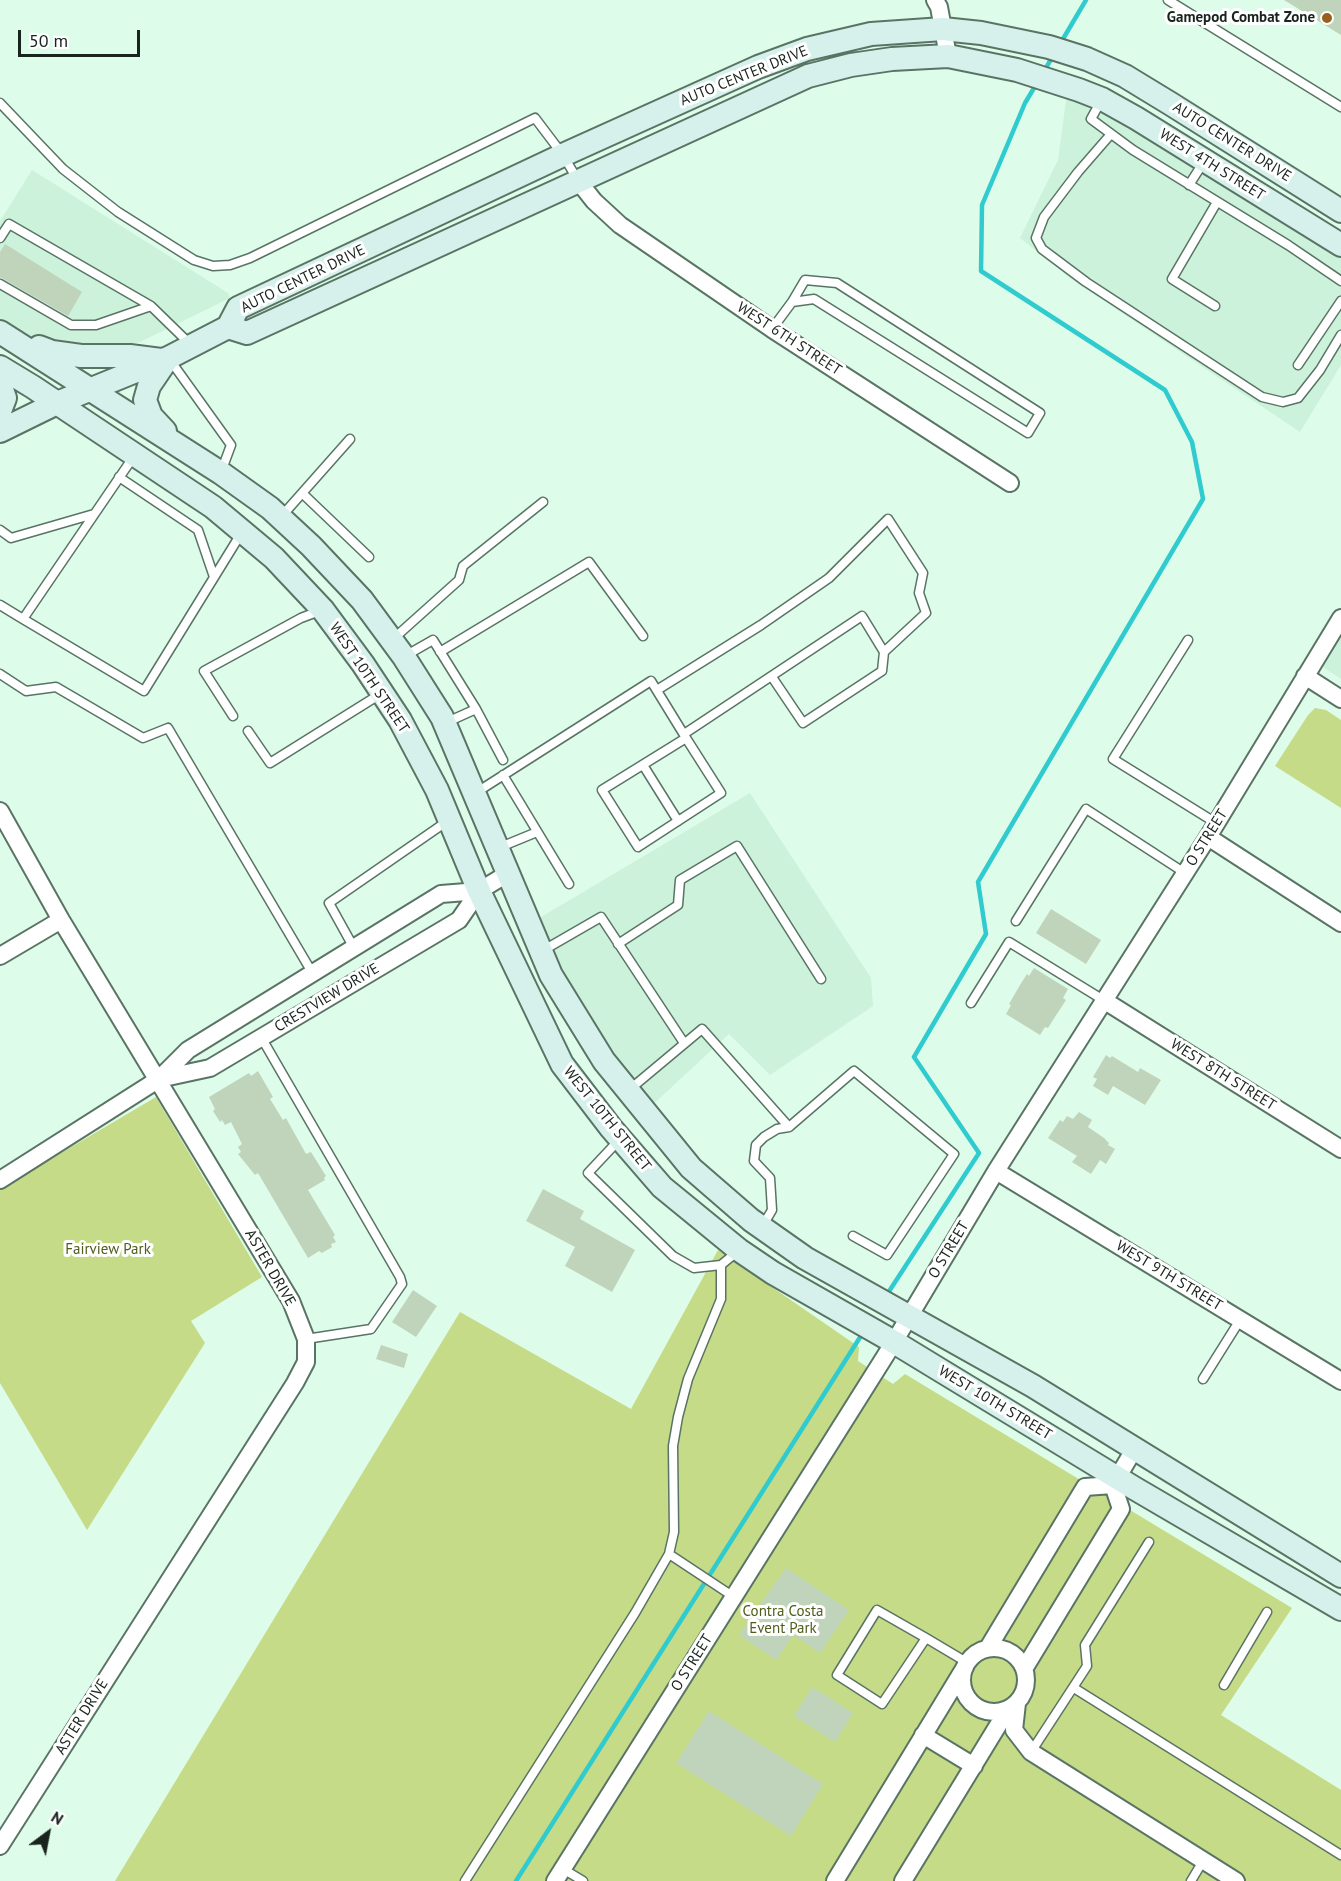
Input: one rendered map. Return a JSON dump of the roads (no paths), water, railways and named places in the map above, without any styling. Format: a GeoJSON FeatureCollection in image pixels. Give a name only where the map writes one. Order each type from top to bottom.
{"type":"FeatureCollection","features":[{"type":"Feature","properties":{"kind":"main road","name":"AUTO CENTER DRIVE"},"geometry":{"type":"LineString","coordinates":[[0,431],[57,403],[165,359],[228,327],[238,308],[562,155],[758,67],[807,49],[871,34],[943,29],[981,33],[1028,42],[1087,59],[1125,76],[1340,212]]}},
{"type":"Feature","properties":{"kind":"main road","name":"AUTO CENTER DRIVE"},"geometry":{"type":"LineString","coordinates":[[228,327],[247,333],[808,76],[851,65],[892,59],[948,57],[1017,70],[1079,90]]}},
{"type":"Feature","properties":{"kind":"main road","name":"WEST 4TH STREET"},"geometry":{"type":"LineString","coordinates":[[1079,90],[1102,99],[1341,245]]}},
{"type":"Feature","properties":{"kind":"main road"},"geometry":{"type":"LineString","coordinates":[[4,334],[52,352],[165,359],[149,386],[146,400],[151,416],[181,447]]}},
{"type":"Feature","properties":{"kind":"main road"},"geometry":{"type":"LineString","coordinates":[[4,334],[221,473],[280,518],[362,600],[398,648],[445,723],[551,975],[604,1061],[691,1168],[762,1227],[805,1258],[1033,1386],[1341,1576]]}},
{"type":"Feature","properties":{"kind":"main road","name":"WEST 10TH STREET"},"geometry":{"type":"LineString","coordinates":[[0,367],[213,507],[274,558],[323,610],[400,720],[437,790],[479,891],[562,1064],[621,1139],[662,1186],[739,1250],[773,1273],[894,1342],[1115,1482],[1341,1609]]}},
{"type":"Feature","properties":{"kind":"main road"},"geometry":{"type":"LineString","coordinates":[[0,384],[5,398],[0,411]]}},
{"type":"Feature","properties":{"kind":"street"},"geometry":{"type":"LineString","coordinates":[[936,0],[948,57]]}},
{"type":"Feature","properties":{"kind":"street","name":"WEST 6TH STREET"},"geometry":{"type":"LineString","coordinates":[[579,182],[594,201],[620,225],[772,329],[1010,483]]}},
{"type":"Feature","properties":{"kind":"street","name":"O STREET"},"geometry":{"type":"LineString","coordinates":[[559,1875],[894,1342],[996,1171],[1212,830],[1341,618]]}},
{"type":"Feature","properties":{"kind":"street"},"geometry":{"type":"LineString","coordinates":[[1305,676],[1341,699]]}},
{"type":"Feature","properties":{"kind":"street","name":"ASTER DRIVE"},"geometry":{"type":"LineString","coordinates":[[0,811],[61,920],[291,1301],[306,1339],[306,1362],[295,1383],[0,1846]]}},
{"type":"Feature","properties":{"kind":"street"},"geometry":{"type":"LineString","coordinates":[[1212,830],[1341,923]]}},
{"type":"Feature","properties":{"kind":"street","name":"CRESTVIEW DRIVE"},"geometry":{"type":"LineString","coordinates":[[159,1079],[210,1068],[459,920],[479,891],[507,874]]}},
{"type":"Feature","properties":{"kind":"street","name":"CRESTVIEW DRIVE"},"geometry":{"type":"LineString","coordinates":[[0,1180],[159,1079],[188,1050],[441,894],[479,891]]}},
{"type":"Feature","properties":{"kind":"street"},"geometry":{"type":"LineString","coordinates":[[0,956],[61,920]]}},
{"type":"Feature","properties":{"kind":"street","name":"WEST 8TH STREET"},"geometry":{"type":"LineString","coordinates":[[1105,1001],[1341,1149]]}},
{"type":"Feature","properties":{"kind":"street","name":"WEST 9TH STREET"},"geometry":{"type":"LineString","coordinates":[[996,1171],[1341,1381]]}},
{"type":"Feature","properties":{"kind":"street"},"geometry":{"type":"LineString","coordinates":[[1024,1669],[1121,1509],[1115,1482],[1135,1448]]}},
{"type":"Feature","properties":{"kind":"street"},"geometry":{"type":"LineString","coordinates":[[988,1648],[1085,1487],[1115,1482]]}},
{"type":"Feature","properties":{"kind":"street"},"geometry":{"type":"LineString","coordinates":[[835,1881],[966,1665],[979,1652],[988,1648],[1007,1651],[1016,1656],[1024,1669],[1026,1683],[1024,1694],[1013,1706],[974,1766],[903,1881]]}},
{"type":"Feature","properties":{"kind":"street"},"geometry":{"type":"LineString","coordinates":[[966,1665],[962,1678],[963,1689],[968,1699],[976,1707],[986,1712],[998,1712],[1013,1706]]}},
{"type":"Feature","properties":{"kind":"street"},"geometry":{"type":"LineString","coordinates":[[1013,1706],[1014,1730],[1031,1752],[1236,1881]]}},
{"type":"Feature","properties":{"kind":"street"},"geometry":{"type":"LineString","coordinates":[[924,1735],[974,1766]]}},
{"type":"Feature","properties":{"kind":"lane"},"geometry":{"type":"LineString","coordinates":[[1168,0],[1341,107]]}},
{"type":"Feature","properties":{"kind":"lane"},"geometry":{"type":"LineString","coordinates":[[1102,99],[1091,118],[1111,134],[1341,281]]}},
{"type":"Feature","properties":{"kind":"lane"},"geometry":{"type":"LineString","coordinates":[[0,103],[63,169],[118,212],[194,260],[213,266],[230,265],[250,258],[536,118],[579,182]]}},
{"type":"Feature","properties":{"kind":"lane"},"geometry":{"type":"LineString","coordinates":[[1111,134],[1078,172],[1044,217],[1036,238],[1042,249],[1086,282],[1262,397],[1283,402],[1298,398],[1320,370],[1341,335]]}},
{"type":"Feature","properties":{"kind":"lane"},"geometry":{"type":"LineString","coordinates":[[1189,185],[1205,160]]}},
{"type":"Feature","properties":{"kind":"lane"},"geometry":{"type":"LineString","coordinates":[[1215,306],[1172,279],[1217,202]]}},
{"type":"Feature","properties":{"kind":"lane"},"geometry":{"type":"LineString","coordinates":[[0,238],[9,224],[151,306],[191,345]]}},
{"type":"Feature","properties":{"kind":"lane"},"geometry":{"type":"LineString","coordinates":[[772,329],[805,280],[837,283],[1040,413],[1028,433],[814,299],[792,302]]}},
{"type":"Feature","properties":{"kind":"lane"},"geometry":{"type":"LineString","coordinates":[[0,284],[71,326],[96,325],[151,306]]}},
{"type":"Feature","properties":{"kind":"lane"},"geometry":{"type":"LineString","coordinates":[[1298,365],[1341,301]]}},
{"type":"Feature","properties":{"kind":"lane"},"geometry":{"type":"LineString","coordinates":[[165,359],[231,446],[221,473]]}},
{"type":"Feature","properties":{"kind":"lane"},"geometry":{"type":"LineString","coordinates":[[280,518],[350,439]]}},
{"type":"Feature","properties":{"kind":"lane"},"geometry":{"type":"LineString","coordinates":[[23,619],[134,455]]}},
{"type":"Feature","properties":{"kind":"lane"},"geometry":{"type":"LineString","coordinates":[[119,477],[198,530],[214,577]]}},
{"type":"Feature","properties":{"kind":"lane"},"geometry":{"type":"LineString","coordinates":[[302,493],[369,557]]}},
{"type":"Feature","properties":{"kind":"lane"},"geometry":{"type":"LineString","coordinates":[[398,648],[459,580],[463,566],[543,502]]}},
{"type":"Feature","properties":{"kind":"lane"},"geometry":{"type":"LineString","coordinates":[[0,530],[11,538],[94,514]]}},
{"type":"Feature","properties":{"kind":"lane"},"geometry":{"type":"LineString","coordinates":[[657,690],[742,637],[829,578],[888,519],[923,573],[919,593],[926,613],[884,652]]}},
{"type":"Feature","properties":{"kind":"lane"},"geometry":{"type":"LineString","coordinates":[[0,605],[144,691],[242,532]]}},
{"type":"Feature","properties":{"kind":"lane"},"geometry":{"type":"LineString","coordinates":[[440,652],[589,562],[643,636]]}},
{"type":"Feature","properties":{"kind":"lane"},"geometry":{"type":"LineString","coordinates":[[233,716],[204,671],[302,618],[323,610]]}},
{"type":"Feature","properties":{"kind":"lane"},"geometry":{"type":"LineString","coordinates":[[474,794],[651,681],[685,736],[721,793],[638,847],[602,790],[643,765],[685,736],[772,676],[862,616],[884,652],[882,671],[803,723],[772,676]]}},
{"type":"Feature","properties":{"kind":"lane"},"geometry":{"type":"LineString","coordinates":[[398,648],[433,640],[476,709],[503,760]]}},
{"type":"Feature","properties":{"kind":"lane"},"geometry":{"type":"LineString","coordinates":[[1188,640],[1113,759],[1212,830]]}},
{"type":"Feature","properties":{"kind":"lane"},"geometry":{"type":"LineString","coordinates":[[0,674],[26,691],[56,687],[143,738],[168,728],[313,974]]}},
{"type":"Feature","properties":{"kind":"lane"},"geometry":{"type":"LineString","coordinates":[[248,731],[270,763],[382,693]]}},
{"type":"Feature","properties":{"kind":"lane"},"geometry":{"type":"LineString","coordinates":[[445,723],[476,709]]}},
{"type":"Feature","properties":{"kind":"lane"},"geometry":{"type":"LineString","coordinates":[[643,765],[678,821]]}},
{"type":"Feature","properties":{"kind":"lane"},"geometry":{"type":"LineString","coordinates":[[503,775],[570,884]]}},
{"type":"Feature","properties":{"kind":"lane"},"geometry":{"type":"LineString","coordinates":[[1016,921],[1086,809],[1185,873]]}},
{"type":"Feature","properties":{"kind":"lane"},"geometry":{"type":"LineString","coordinates":[[354,948],[329,903],[449,820]]}},
{"type":"Feature","properties":{"kind":"lane"},"geometry":{"type":"LineString","coordinates":[[497,849],[537,832]]}},
{"type":"Feature","properties":{"kind":"lane"},"geometry":{"type":"LineString","coordinates":[[618,944],[678,905],[680,880],[737,846],[821,979]]}},
{"type":"Feature","properties":{"kind":"lane"},"geometry":{"type":"LineString","coordinates":[[541,951],[601,917],[684,1042]]}},
{"type":"Feature","properties":{"kind":"lane"},"geometry":{"type":"LineString","coordinates":[[971,1003],[1009,942],[1105,1001]]}},
{"type":"Feature","properties":{"kind":"lane"},"geometry":{"type":"LineString","coordinates":[[628,1091],[702,1029],[789,1127]]}},
{"type":"Feature","properties":{"kind":"lane"},"geometry":{"type":"LineString","coordinates":[[261,1037],[402,1284],[371,1329],[306,1339]]}},
{"type":"Feature","properties":{"kind":"lane"},"geometry":{"type":"LineString","coordinates":[[762,1227],[772,1210],[770,1178],[754,1161],[756,1145],[777,1129],[789,1127],[854,1071],[954,1154],[887,1255],[853,1236]]}},
{"type":"Feature","properties":{"kind":"lane"},"geometry":{"type":"LineString","coordinates":[[621,1139],[588,1173],[674,1256],[694,1268],[721,1265],[739,1250]]}},
{"type":"Feature","properties":{"kind":"lane"},"geometry":{"type":"LineString","coordinates":[[465,1881],[635,1613],[669,1554],[674,1532],[673,1446],[678,1417],[688,1379],[721,1299],[721,1265]]}},
{"type":"Feature","properties":{"kind":"lane"},"geometry":{"type":"LineString","coordinates":[[1203,1379],[1240,1320]]}},
{"type":"Feature","properties":{"kind":"lane"},"geometry":{"type":"LineString","coordinates":[[1031,1752],[1087,1666],[1085,1645],[1149,1542]]}},
{"type":"Feature","properties":{"kind":"lane"},"geometry":{"type":"LineString","coordinates":[[669,1554],[734,1597]]}},
{"type":"Feature","properties":{"kind":"lane"},"geometry":{"type":"LineString","coordinates":[[926,1638],[882,1704],[837,1676],[877,1610],[926,1638],[966,1665]]}},
{"type":"Feature","properties":{"kind":"lane"},"geometry":{"type":"LineString","coordinates":[[1224,1685],[1267,1612]]}},
{"type":"Feature","properties":{"kind":"lane"},"geometry":{"type":"LineString","coordinates":[[1074,1688],[1341,1855]]}},
{"type":"Feature","properties":{"kind":"lane"},"geometry":{"type":"LineString","coordinates":[[1191,1881],[1203,1861]]}},
{"type":"Feature","properties":{"kind":"lane"},"geometry":{"type":"LineString","coordinates":[[559,1875],[583,1881]]}},
{"type":"Feature","properties":{"kind":"waterway"},"geometry":{"type":"LineString","coordinates":[[1060,44],[1086,0]]}},
{"type":"Feature","properties":{"kind":"waterway"},"geometry":{"type":"LineString","coordinates":[[1043,73],[1054,54]]}},
{"type":"Feature","properties":{"kind":"waterway"},"geometry":{"type":"LineString","coordinates":[[886,1296],[979,1153],[914,1057],[986,934],[978,882],[1203,499],[1192,442],[1165,390],[981,271],[982,205],[1025,103],[1037,83]]}},
{"type":"Feature","properties":{"kind":"waterway"},"geometry":{"type":"LineString","coordinates":[[516,1881],[864,1331]]}},
{"type":"Feature","properties":{"kind":"place","name":"Gamepod Combat Zone"},"geometry":{"type":"Point","coordinates":[1327,18]}},
{"type":"Feature","properties":{"kind":"park label","name":"Fairview Park"},"geometry":{"type":"Point","coordinates":[108,1250]}},
{"type":"Feature","properties":{"kind":"park label","name":"Contra Costa Event Park"},"geometry":{"type":"Point","coordinates":[783,1620]}}]}
